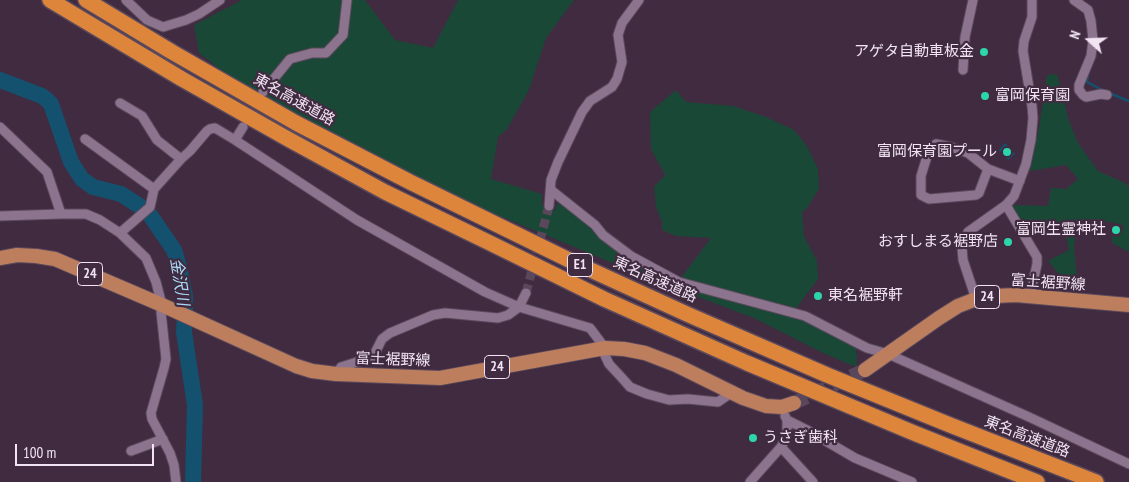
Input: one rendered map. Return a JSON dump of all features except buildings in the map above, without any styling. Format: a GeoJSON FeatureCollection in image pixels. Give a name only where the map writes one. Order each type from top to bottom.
{"type":"FeatureCollection","features":[{"type":"Feature","properties":{"kind":"highway","name":"E1"},"geometry":{"type":"LineString","coordinates":[[50,0],[182,79],[385,192],[507,252],[604,299],[747,363],[1037,482]]}},
{"type":"Feature","properties":{"kind":"highway","name":"東名高速道路"},"geometry":{"type":"LineString","coordinates":[[86,0],[296,123],[410,182],[570,260],[835,378],[1096,482]]}},
{"type":"Feature","properties":{"kind":"main road","name":"富士裾野線"},"geometry":{"type":"LineString","coordinates":[[0,258],[17,255],[55,259],[296,366],[312,371],[336,374],[440,378],[604,349],[624,348],[645,353],[676,365],[731,393],[766,406],[788,405]]}},
{"type":"Feature","properties":{"kind":"main road","name":"富士裾野線"},"geometry":{"type":"LineString","coordinates":[[865,370],[945,314],[958,306],[976,299],[1016,295],[1129,304]]}},
{"type":"Feature","properties":{"kind":"street"},"geometry":{"type":"LineString","coordinates":[[126,0],[148,20],[163,28],[199,14],[220,0]]}},
{"type":"Feature","properties":{"kind":"street"},"geometry":{"type":"LineString","coordinates":[[263,92],[290,59],[312,53],[326,53],[343,35],[347,0]]}},
{"type":"Feature","properties":{"kind":"street"},"geometry":{"type":"LineString","coordinates":[[549,206],[551,180],[582,112],[590,101],[612,87],[617,79],[622,62],[618,35],[622,23],[639,0]]}},
{"type":"Feature","properties":{"kind":"street"},"geometry":{"type":"LineString","coordinates":[[963,70],[965,37],[973,0]]}},
{"type":"Feature","properties":{"kind":"street"},"geometry":{"type":"LineString","coordinates":[[976,299],[963,260],[962,248],[964,241],[968,232],[1006,205],[1014,196],[1026,164],[1029,148],[1033,118],[1023,51],[1024,41],[1032,17],[1032,0]]}},
{"type":"Feature","properties":{"kind":"street"},"geometry":{"type":"LineString","coordinates":[[1074,0],[1088,10],[1093,40],[1091,56],[1079,85],[1079,90],[1086,97],[1101,94],[1107,95]]}},
{"type":"Feature","properties":{"kind":"street"},"geometry":{"type":"LineString","coordinates":[[120,103],[142,116],[157,140],[181,159]]}},
{"type":"Feature","properties":{"kind":"street"},"geometry":{"type":"LineString","coordinates":[[0,127],[47,172],[61,214]]}},
{"type":"Feature","properties":{"kind":"street"},"geometry":{"type":"LineString","coordinates":[[235,140],[243,127]]}},
{"type":"Feature","properties":{"kind":"street"},"geometry":{"type":"LineString","coordinates":[[120,233],[150,207],[154,189],[210,128],[215,128],[357,220],[485,292],[519,307],[590,328],[604,349],[609,364],[630,387],[669,400],[688,399],[718,402],[731,393]]}},
{"type":"Feature","properties":{"kind":"street"},"geometry":{"type":"LineString","coordinates":[[85,139],[154,189]]}},
{"type":"Feature","properties":{"kind":"street"},"geometry":{"type":"LineString","coordinates":[[988,169],[979,193],[976,195],[929,199],[921,195],[921,176],[928,150],[936,144],[968,153],[988,169],[1020,181]]}},
{"type":"Feature","properties":{"kind":"street"},"geometry":{"type":"LineString","coordinates":[[551,190],[595,225],[602,235],[631,256],[680,282],[805,316],[868,348],[888,354],[1129,464]]}},
{"type":"Feature","properties":{"kind":"street"},"geometry":{"type":"LineString","coordinates":[[1006,205],[1037,257],[1030,297]]}},
{"type":"Feature","properties":{"kind":"street"},"geometry":{"type":"LineString","coordinates":[[0,216],[86,214],[100,220],[120,233],[146,258],[156,282],[162,305],[161,312],[166,359],[151,414],[170,454],[176,482]]}},
{"type":"Feature","properties":{"kind":"street"},"geometry":{"type":"LineString","coordinates":[[336,374],[341,367],[373,357],[382,339],[390,333],[433,315],[445,313],[498,318],[519,307],[526,293]]}},
{"type":"Feature","properties":{"kind":"street"},"geometry":{"type":"LineString","coordinates":[[750,482],[785,440],[788,405]]}},
{"type":"Feature","properties":{"kind":"street"},"geometry":{"type":"LineString","coordinates":[[787,420],[855,458],[912,482]]}},
{"type":"Feature","properties":{"kind":"street"},"geometry":{"type":"LineString","coordinates":[[130,450],[163,439]]}},
{"type":"Feature","properties":{"kind":"street"},"geometry":{"type":"LineString","coordinates":[[780,447],[813,482]]}},
{"type":"Feature","properties":{"kind":"green space"},"geometry":{"type":"Polygon","coordinates":[[[242,0],[365,0],[395,40],[433,48],[458,0],[574,0],[546,38],[529,90],[507,129],[498,137],[491,179],[542,194],[542,205],[554,211],[558,203],[578,216],[599,236],[677,283],[711,238],[676,236],[662,230],[662,222],[656,207],[654,187],[665,175],[651,149],[650,112],[676,90],[686,102],[733,106],[766,117],[794,130],[807,146],[818,169],[819,189],[807,208],[802,212],[804,236],[817,261],[818,279],[791,315],[806,320],[855,344],[856,367],[821,352],[754,318],[653,280],[445,193],[251,93],[199,53],[194,25],[242,0]]]}},
{"type":"Feature","properties":{"kind":"green space"},"geometry":{"type":"Polygon","coordinates":[[[1057,74],[1069,121],[1078,143],[1098,171],[1125,183],[1129,187],[1129,252],[1112,243],[1112,236],[1119,237],[1124,226],[1090,219],[1077,221],[1074,247],[1077,278],[1060,275],[1048,261],[1069,250],[1065,230],[1026,229],[1012,205],[1048,206],[1051,188],[1066,189],[1078,179],[1066,165],[1030,171],[1047,75],[1057,74]]]}},
{"type":"Feature","properties":{"kind":"water","name":"富岡保育園プール"},"geometry":{"type":"Polygon","coordinates":[[[1005,143],[1015,154],[1008,160],[999,150],[1005,143]]]}},
{"type":"Feature","properties":{"kind":"waterway"},"geometry":{"type":"LineString","coordinates":[[1088,74],[1087,82],[1104,91]]}},
{"type":"Feature","properties":{"kind":"waterway","name":"金沢川"},"geometry":{"type":"LineString","coordinates":[[0,80],[42,96],[47,100],[51,104],[71,162],[82,179],[93,187],[121,194],[138,205],[150,215],[174,250],[185,296],[184,332],[195,405],[193,482]]}},
{"type":"Feature","properties":{"kind":"waterway"},"geometry":{"type":"LineString","coordinates":[[1109,93],[1129,101]]}},
{"type":"Feature","properties":{"kind":"tunnel"},"geometry":{"type":"LineString","coordinates":[[526,293],[549,206]]}},
{"type":"Feature","properties":{"kind":"tunnel"},"geometry":{"type":"LineString","coordinates":[[794,403],[865,370]]}},
{"type":"Feature","properties":{"kind":"place","name":"アゲタ自動車板金"},"geometry":{"type":"Point","coordinates":[984,52]}},
{"type":"Feature","properties":{"kind":"place","name":"富岡保育園"},"geometry":{"type":"Point","coordinates":[985,96]}},
{"type":"Feature","properties":{"kind":"place","name":"富岡保育園プール"},"geometry":{"type":"Point","coordinates":[1007,152]}},
{"type":"Feature","properties":{"kind":"place","name":"富岡生霊神社"},"geometry":{"type":"Point","coordinates":[1116,230]}},
{"type":"Feature","properties":{"kind":"place","name":"おすしまる裾野店"},"geometry":{"type":"Point","coordinates":[1008,242]}},
{"type":"Feature","properties":{"kind":"place","name":"東名裾野軒"},"geometry":{"type":"Point","coordinates":[818,296]}},
{"type":"Feature","properties":{"kind":"place","name":"うさぎ歯科"},"geometry":{"type":"Point","coordinates":[753,438]}}]}
